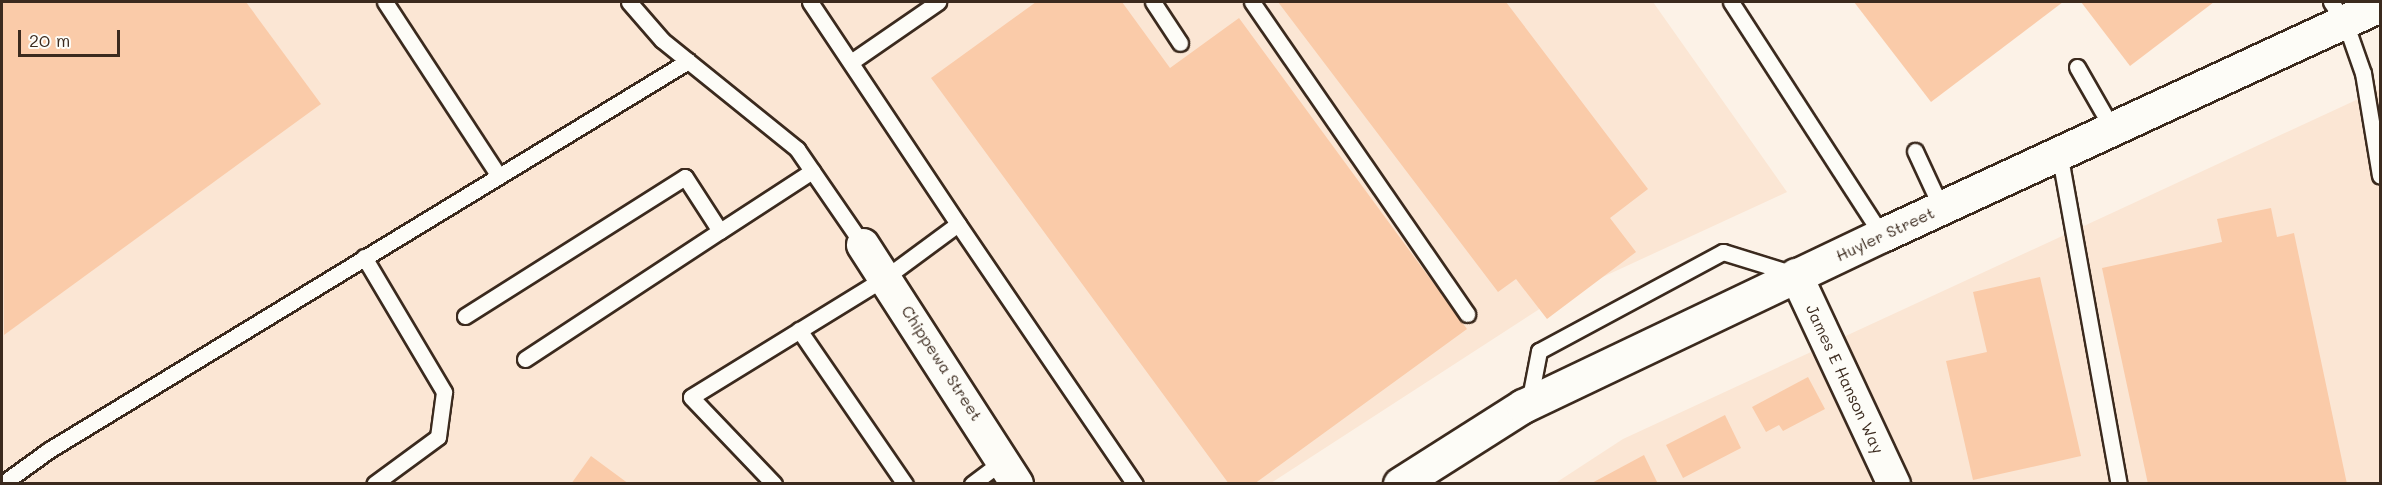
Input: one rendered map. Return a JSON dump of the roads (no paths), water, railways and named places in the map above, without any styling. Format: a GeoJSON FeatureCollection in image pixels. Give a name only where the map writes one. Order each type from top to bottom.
{"type":"FeatureCollection","features":[{"type":"Feature","properties":{"kind":"street","name":"Huyler Street"},"geometry":{"type":"LineString","coordinates":[[1400,483],[1529,404],[1796,275],[2112,128],[2338,12],[2380,5]]}},
{"type":"Feature","properties":{"kind":"street","name":"Chippewa Street"},"geometry":{"type":"LineString","coordinates":[[863,245],[886,277],[1010,472]]}},
{"type":"Feature","properties":{"kind":"street","name":"James E Hanson Way"},"geometry":{"type":"LineString","coordinates":[[1796,275],[1894,483]]}},
{"type":"Feature","properties":{"kind":"lane"},"geometry":{"type":"LineString","coordinates":[[385,2],[498,175]]}},
{"type":"Feature","properties":{"kind":"lane"},"geometry":{"type":"LineString","coordinates":[[629,2],[662,40],[797,148],[863,245]]}},
{"type":"Feature","properties":{"kind":"lane"},"geometry":{"type":"LineString","coordinates":[[810,2],[1135,483]]}},
{"type":"Feature","properties":{"kind":"lane"},"geometry":{"type":"LineString","coordinates":[[850,62],[938,2]]}},
{"type":"Feature","properties":{"kind":"lane"},"geometry":{"type":"LineString","coordinates":[[1153,2],[1180,43]]}},
{"type":"Feature","properties":{"kind":"lane"},"geometry":{"type":"LineString","coordinates":[[1252,2],[1467,314]]}},
{"type":"Feature","properties":{"kind":"lane"},"geometry":{"type":"LineString","coordinates":[[1731,2],[1882,235]]}},
{"type":"Feature","properties":{"kind":"lane"},"geometry":{"type":"LineString","coordinates":[[2338,12],[2363,73],[2380,176]]}},
{"type":"Feature","properties":{"kind":"lane"},"geometry":{"type":"LineString","coordinates":[[2,483],[49,450],[688,61]]}},
{"type":"Feature","properties":{"kind":"lane"},"geometry":{"type":"LineString","coordinates":[[2077,67],[2112,128]]}},
{"type":"Feature","properties":{"kind":"lane"},"geometry":{"type":"LineString","coordinates":[[1915,152],[1941,207]]}},
{"type":"Feature","properties":{"kind":"lane"},"geometry":{"type":"LineString","coordinates":[[2059,152],[2119,483]]}},
{"type":"Feature","properties":{"kind":"lane"},"geometry":{"type":"LineString","coordinates":[[525,359],[812,171]]}},
{"type":"Feature","properties":{"kind":"lane"},"geometry":{"type":"LineString","coordinates":[[465,316],[684,177],[720,231]]}},
{"type":"Feature","properties":{"kind":"lane"},"geometry":{"type":"LineString","coordinates":[[774,483],[691,397],[886,277],[958,224]]}},
{"type":"Feature","properties":{"kind":"lane"},"geometry":{"type":"LineString","coordinates":[[1529,404],[1539,351],[1723,252],[1796,275]]}},
{"type":"Feature","properties":{"kind":"lane"},"geometry":{"type":"LineString","coordinates":[[364,257],[444,392],[438,437],[374,483]]}},
{"type":"Feature","properties":{"kind":"lane"},"geometry":{"type":"LineString","coordinates":[[799,330],[905,483]]}},
{"type":"Feature","properties":{"kind":"lane"},"geometry":{"type":"LineString","coordinates":[[972,483],[1010,472]]}}]}
